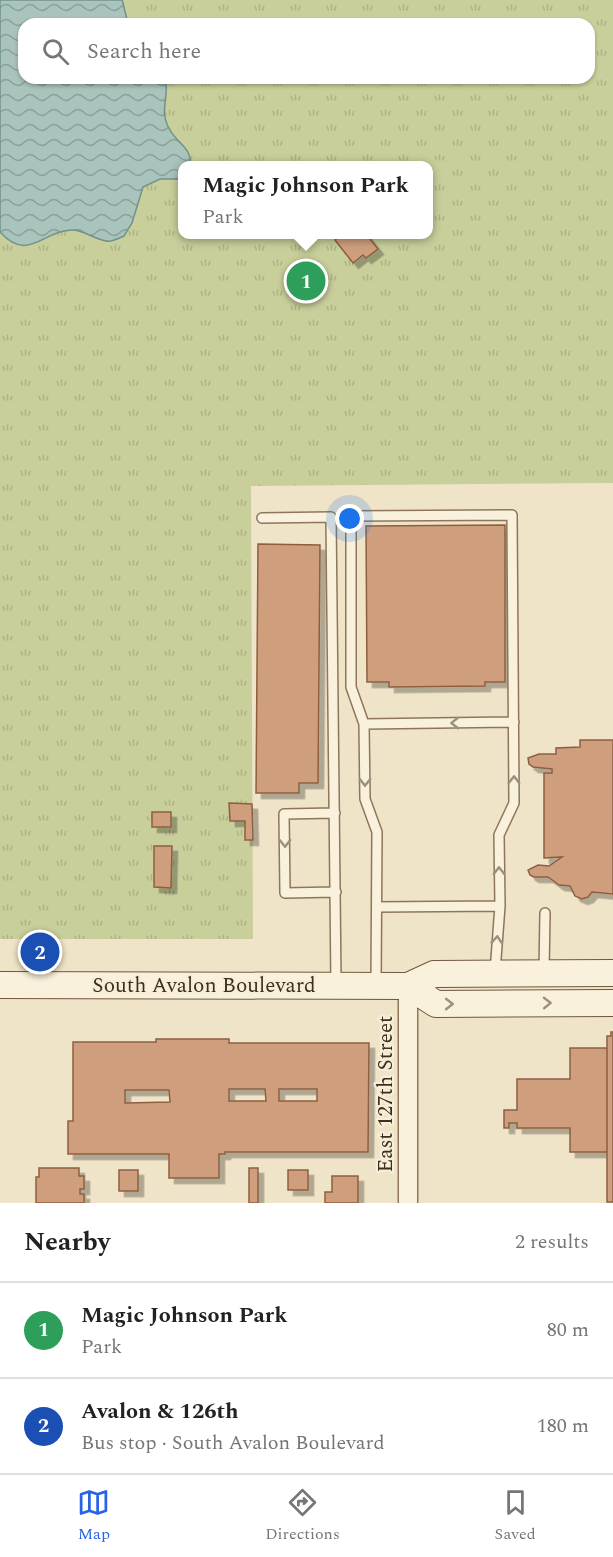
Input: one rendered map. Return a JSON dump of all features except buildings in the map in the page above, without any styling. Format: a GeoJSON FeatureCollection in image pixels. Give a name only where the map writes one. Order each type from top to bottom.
{"type":"FeatureCollection","features":[{"type":"Feature","properties":{"kind":"main road","name":"South Avalon Boulevard"},"geometry":{"type":"LineString","coordinates":[[0,985],[408,986],[434,974],[613,973]]}},
{"type":"Feature","properties":{"kind":"main road"},"geometry":{"type":"LineString","coordinates":[[408,986],[436,1004],[613,1002]]}},
{"type":"Feature","properties":{"kind":"street","name":"East 127th Street"},"geometry":{"type":"LineString","coordinates":[[408,986],[408,1203]]}},
{"type":"Feature","properties":{"kind":"lane"},"geometry":{"type":"LineString","coordinates":[[376,986],[377,832],[365,799],[364,724],[351,687],[351,516],[512,515],[514,803],[499,835],[500,906],[494,974]]}},
{"type":"Feature","properties":{"kind":"lane"},"geometry":{"type":"LineString","coordinates":[[262,518],[331,517],[336,986]]}},
{"type":"Feature","properties":{"kind":"lane"},"geometry":{"type":"LineString","coordinates":[[364,724],[514,722]]}},
{"type":"Feature","properties":{"kind":"lane"},"geometry":{"type":"LineString","coordinates":[[335,813],[284,814],[285,893],[336,892]]}},
{"type":"Feature","properties":{"kind":"lane"},"geometry":{"type":"LineString","coordinates":[[377,907],[500,906]]}},
{"type":"Feature","properties":{"kind":"lane"},"geometry":{"type":"LineString","coordinates":[[544,973],[545,913]]}},
{"type":"Feature","properties":{"kind":"green space"},"geometry":{"type":"Polygon","coordinates":[[[0,0],[613,0],[613,483],[251,486],[253,939],[0,939],[0,0]]]}},
{"type":"Feature","properties":{"kind":"water"},"geometry":{"type":"Polygon","coordinates":[[[0,0],[122,0],[126,18],[18,18],[18,84],[166,84],[165,118],[173,135],[187,150],[190,161],[178,161],[177,179],[160,179],[143,187],[132,223],[124,236],[113,241],[71,230],[35,243],[19,245],[0,232],[0,0]]]}},
{"type":"Feature","properties":{"kind":"place","name":"Magic Johnson Park"},"geometry":{"type":"Point","coordinates":[306,281]}},
{"type":"Feature","properties":{"kind":"place","name":"Avalon & 126th"},"geometry":{"type":"Point","coordinates":[40,952]}}]}
